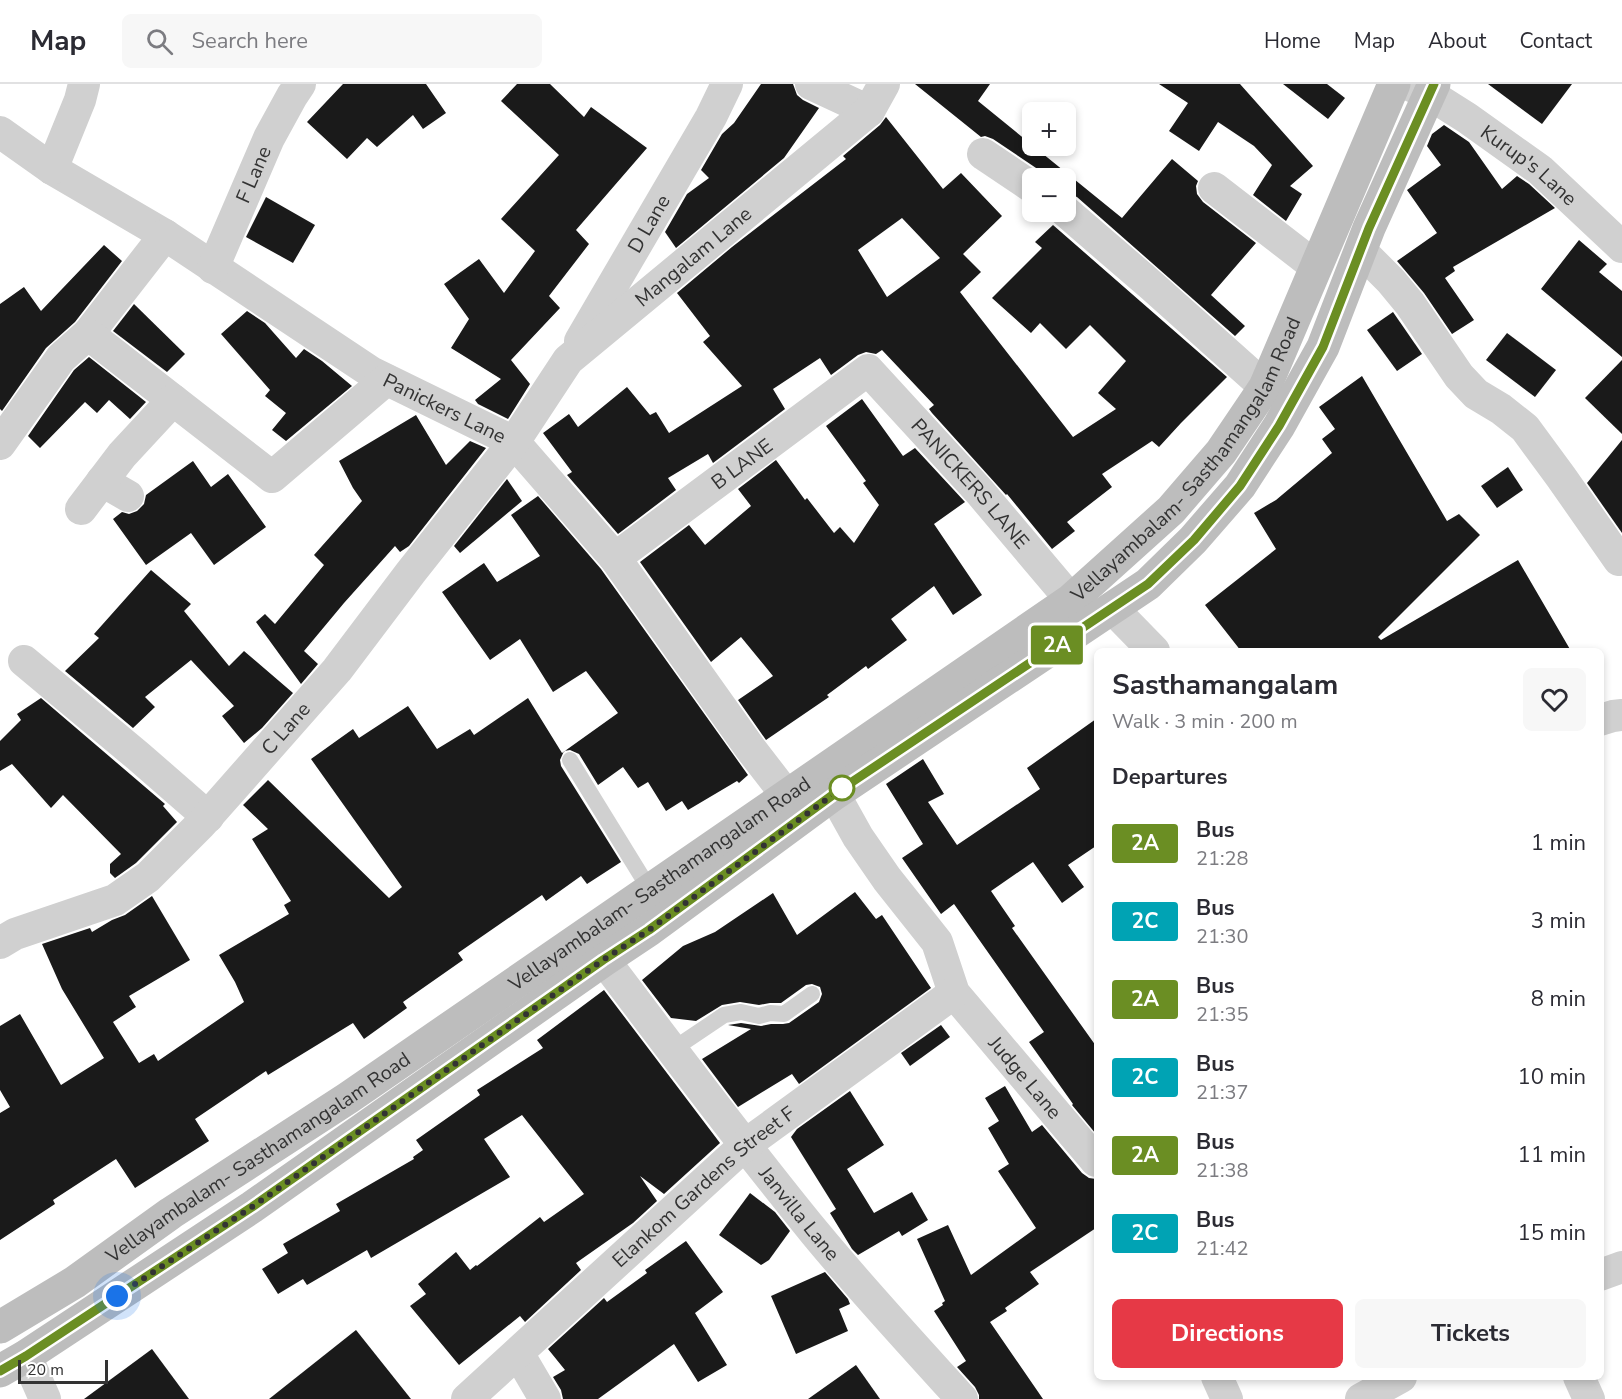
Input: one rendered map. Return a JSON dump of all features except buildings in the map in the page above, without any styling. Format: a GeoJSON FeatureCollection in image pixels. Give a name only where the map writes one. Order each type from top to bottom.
{"type":"FeatureCollection","features":[{"type":"Feature","properties":{"kind":"main road","name":"Vellayambalam- Sasthamangalam Road"},"geometry":{"type":"LineString","coordinates":[[0,1327],[75,1282],[171,1213],[348,1098],[1071,600],[1171,510],[1221,452],[1265,387],[1394,84]]}},
{"type":"Feature","properties":{"kind":"main road","name":"Vellayambalam- Sasthamangalam Road"},"geometry":{"type":"LineString","coordinates":[[13,1364],[252,1207],[649,930],[834,794],[1148,584],[1194,540],[1240,486],[1279,426],[1323,347],[1423,87]]}},
{"type":"Feature","properties":{"kind":"main road"},"geometry":{"type":"LineString","coordinates":[[132,1240],[153,1273]]}},
{"type":"Feature","properties":{"kind":"street"},"geometry":{"type":"LineString","coordinates":[[52,168],[80,100],[84,84]]}},
{"type":"Feature","properties":{"kind":"street","name":"F Lane"},"geometry":{"type":"LineString","coordinates":[[213,268],[269,138],[300,84]]}},
{"type":"Feature","properties":{"kind":"street","name":"D Lane"},"geometry":{"type":"LineString","coordinates":[[568,360],[705,127],[727,84]]}},
{"type":"Feature","properties":{"kind":"street"},"geometry":{"type":"LineString","coordinates":[[811,84],[869,111]]}},
{"type":"Feature","properties":{"kind":"street","name":"Mangalam Lane"},"geometry":{"type":"LineString","coordinates":[[514,442],[568,360],[869,111],[884,84]]}},
{"type":"Feature","properties":{"kind":"street","name":"Kurup's Lane"},"geometry":{"type":"LineString","coordinates":[[1423,87],[1540,170],[1622,247]]}},
{"type":"Feature","properties":{"kind":"street","name":"Panickers Lane"},"geometry":{"type":"LineString","coordinates":[[8,146],[52,168],[165,235],[371,372],[514,442],[615,558],[750,748],[787,796]]}},
{"type":"Feature","properties":{"kind":"street"},"geometry":{"type":"LineString","coordinates":[[983,154],[1022,180]]}},
{"type":"Feature","properties":{"kind":"street"},"geometry":{"type":"LineString","coordinates":[[1214,188],[1315,266]]}},
{"type":"Feature","properties":{"kind":"street"},"geometry":{"type":"LineString","coordinates":[[1076,221],[1265,387]]}},
{"type":"Feature","properties":{"kind":"street"},"geometry":{"type":"LineString","coordinates":[[0,444],[61,358],[88,334],[165,235]]}},
{"type":"Feature","properties":{"kind":"street"},"geometry":{"type":"LineString","coordinates":[[1360,250],[1410,304],[1459,376],[1476,394],[1501,409],[1525,428],[1619,560]]}},
{"type":"Feature","properties":{"kind":"street"},"geometry":{"type":"LineString","coordinates":[[88,334],[272,477],[386,380]]}},
{"type":"Feature","properties":{"kind":"street","name":"B LANE"},"geometry":{"type":"LineString","coordinates":[[615,558],[868,370]]}},
{"type":"Feature","properties":{"kind":"street","name":"PANICKERS LANE"},"geometry":{"type":"LineString","coordinates":[[868,370],[979,491],[1071,600]]}},
{"type":"Feature","properties":{"kind":"street"},"geometry":{"type":"LineString","coordinates":[[81,509],[115,489],[122,455],[173,400]]}},
{"type":"Feature","properties":{"kind":"street","name":"C Lane"},"geometry":{"type":"LineString","coordinates":[[0,943],[15,934],[115,900],[148,877],[208,817],[337,670],[514,442]]}},
{"type":"Feature","properties":{"kind":"street"},"geometry":{"type":"LineString","coordinates":[[1112,608],[1151,648]]}},
{"type":"Feature","properties":{"kind":"street"},"geometry":{"type":"LineString","coordinates":[[24,661],[208,817]]}},
{"type":"Feature","properties":{"kind":"street"},"geometry":{"type":"LineString","coordinates":[[1604,719],[1622,715]]}},
{"type":"Feature","properties":{"kind":"street"},"geometry":{"type":"LineString","coordinates":[[834,794],[858,837],[887,879],[937,942],[954,993]]}},
{"type":"Feature","properties":{"kind":"street","name":"Janvilla Lane"},"geometry":{"type":"LineString","coordinates":[[603,960],[822,1242],[962,1399]]}},
{"type":"Feature","properties":{"kind":"street","name":"Elankom Gardens Street F"},"geometry":{"type":"LineString","coordinates":[[466,1399],[745,1145],[954,993]]}},
{"type":"Feature","properties":{"kind":"street","name":"Judge Lane"},"geometry":{"type":"LineString","coordinates":[[954,993],[1094,1159]]}},
{"type":"Feature","properties":{"kind":"street"},"geometry":{"type":"LineString","coordinates":[[1604,1274],[1622,1267]]}},
{"type":"Feature","properties":{"kind":"street"},"geometry":{"type":"LineString","coordinates":[[518,1353],[545,1399]]}},
{"type":"Feature","properties":{"kind":"street"},"geometry":{"type":"LineString","coordinates":[[13,1364],[45,1399]]}},
{"type":"Feature","properties":{"kind":"street"},"geometry":{"type":"LineString","coordinates":[[1218,1380],[1227,1399]]}},
{"type":"Feature","properties":{"kind":"street"},"geometry":{"type":"LineString","coordinates":[[1361,1399],[1396,1380]]}},
{"type":"Feature","properties":{"kind":"street"},"geometry":{"type":"LineString","coordinates":[[1580,1380],[1589,1399]]}},
{"type":"Feature","properties":{"kind":"lane"},"geometry":{"type":"LineString","coordinates":[[570,760],[650,890]]}},
{"type":"Feature","properties":{"kind":"lane"},"geometry":{"type":"LineString","coordinates":[[672,1050],[724,1015],[741,1012],[759,1016],[770,1013],[784,1014],[812,994]]}},
{"type":"Feature","properties":{"kind":"bus line","name":"2A"},"geometry":{"type":"LineString","coordinates":[[0,1371],[252,1207],[649,930],[834,794],[1148,584],[1194,540],[1240,486],[1279,426],[1323,347],[1369,228],[1434,84]]}},
{"type":"Feature","properties":{"kind":"route"},"geometry":{"type":"LineString","coordinates":[[117,1296],[252,1207],[649,930],[842,788]]}}]}
